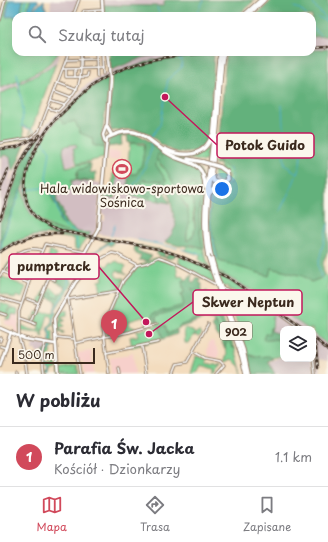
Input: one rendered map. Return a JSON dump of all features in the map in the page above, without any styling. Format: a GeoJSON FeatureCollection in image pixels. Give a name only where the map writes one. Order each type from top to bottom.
{"type":"FeatureCollection","features":[{"type":"Feature","properties":{"kind":"main road"},"geometry":{"type":"LineString","coordinates":[[248,12],[261,0]]}},
{"type":"Feature","properties":{"kind":"main road"},"geometry":{"type":"LineString","coordinates":[[251,12],[264,0]]}},
{"type":"Feature","properties":{"kind":"main road","name":"902"},"geometry":{"type":"LineString","coordinates":[[222,56],[205,194],[205,236],[214,273],[243,350],[247,374]]}},
{"type":"Feature","properties":{"kind":"main road","name":"902"},"geometry":{"type":"LineString","coordinates":[[209,256],[207,200],[212,167],[221,60]]}},
{"type":"Feature","properties":{"kind":"main road"},"geometry":{"type":"LineString","coordinates":[[107,125],[108,135],[133,132],[141,133],[165,151],[197,166],[203,175],[205,194]]}},
{"type":"Feature","properties":{"kind":"main road"},"geometry":{"type":"LineString","coordinates":[[159,146],[183,155],[198,153],[208,145],[214,126]]}},
{"type":"Feature","properties":{"kind":"main road"},"geometry":{"type":"LineString","coordinates":[[165,151],[226,170],[228,175],[227,180],[212,190],[207,200]]}},
{"type":"Feature","properties":{"kind":"main road"},"geometry":{"type":"LineString","coordinates":[[212,167],[214,180],[217,183],[223,184]]}},
{"type":"Feature","properties":{"kind":"street"},"geometry":{"type":"LineString","coordinates":[[0,20],[5,0]]}},
{"type":"Feature","properties":{"kind":"street"},"geometry":{"type":"LineString","coordinates":[[74,12],[79,0]]}},
{"type":"Feature","properties":{"kind":"street"},"geometry":{"type":"LineString","coordinates":[[84,12],[102,10],[102,0]]}},
{"type":"Feature","properties":{"kind":"street"},"geometry":{"type":"LineString","coordinates":[[0,143],[30,138],[40,130],[68,56]]}},
{"type":"Feature","properties":{"kind":"street"},"geometry":{"type":"LineString","coordinates":[[102,56],[103,74]]}},
{"type":"Feature","properties":{"kind":"street"},"geometry":{"type":"LineString","coordinates":[[107,125],[110,80],[108,56]]}},
{"type":"Feature","properties":{"kind":"street"},"geometry":{"type":"LineString","coordinates":[[48,108],[58,111],[77,89],[81,78],[81,59]]}},
{"type":"Feature","properties":{"kind":"street"},"geometry":{"type":"LineString","coordinates":[[66,60],[96,59],[97,77]]}},
{"type":"Feature","properties":{"kind":"street"},"geometry":{"type":"LineString","coordinates":[[62,69],[103,68]]}},
{"type":"Feature","properties":{"kind":"street"},"geometry":{"type":"LineString","coordinates":[[66,69],[66,77],[87,77],[88,73]]}},
{"type":"Feature","properties":{"kind":"street"},"geometry":{"type":"LineString","coordinates":[[75,69],[75,77]]}},
{"type":"Feature","properties":{"kind":"street"},"geometry":{"type":"LineString","coordinates":[[58,82],[77,89]]}},
{"type":"Feature","properties":{"kind":"street"},"geometry":{"type":"LineString","coordinates":[[54,91],[71,97]]}},
{"type":"Feature","properties":{"kind":"street"},"geometry":{"type":"LineString","coordinates":[[51,100],[64,104]]}},
{"type":"Feature","properties":{"kind":"street"},"geometry":{"type":"LineString","coordinates":[[90,264],[86,255],[98,228],[105,147],[108,135]]}},
{"type":"Feature","properties":{"kind":"street"},"geometry":{"type":"LineString","coordinates":[[27,374],[24,353],[19,336],[19,319],[28,283],[45,243],[86,255]]}},
{"type":"Feature","properties":{"kind":"street"},"geometry":{"type":"LineString","coordinates":[[0,276],[8,261],[17,254],[27,248],[42,250]]}},
{"type":"Feature","properties":{"kind":"street"},"geometry":{"type":"LineString","coordinates":[[58,374],[53,344],[54,319],[76,280],[89,268],[90,264],[108,254],[113,253],[137,265]]}},
{"type":"Feature","properties":{"kind":"street"},"geometry":{"type":"LineString","coordinates":[[17,254],[35,267]]}},
{"type":"Feature","properties":{"kind":"street"},"geometry":{"type":"LineString","coordinates":[[109,374],[103,327],[124,280],[137,265],[146,263],[155,257],[160,257],[177,263],[194,274],[215,284]]}},
{"type":"Feature","properties":{"kind":"street"},"geometry":{"type":"LineString","coordinates":[[34,270],[55,280]]}},
{"type":"Feature","properties":{"kind":"street"},"geometry":{"type":"LineString","coordinates":[[2,271],[28,283]]}},
{"type":"Feature","properties":{"kind":"street"},"geometry":{"type":"LineString","coordinates":[[31,321],[49,277]]}},
{"type":"Feature","properties":{"kind":"street"},"geometry":{"type":"LineString","coordinates":[[223,288],[264,304],[295,326]]}},
{"type":"Feature","properties":{"kind":"street"},"geometry":{"type":"LineString","coordinates":[[65,300],[118,291]]}},
{"type":"Feature","properties":{"kind":"street"},"geometry":{"type":"LineString","coordinates":[[68,294],[76,356],[80,374]]}},
{"type":"Feature","properties":{"kind":"street"},"geometry":{"type":"LineString","coordinates":[[0,298],[22,304]]}},
{"type":"Feature","properties":{"kind":"street"},"geometry":{"type":"LineString","coordinates":[[27,299],[38,303]]}},
{"type":"Feature","properties":{"kind":"street"},"geometry":{"type":"LineString","coordinates":[[0,313],[6,315]]}},
{"type":"Feature","properties":{"kind":"street"},"geometry":{"type":"LineString","coordinates":[[19,319],[36,325]]}},
{"type":"Feature","properties":{"kind":"street"},"geometry":{"type":"LineString","coordinates":[[75,343],[157,324]]}},
{"type":"Feature","properties":{"kind":"street"},"geometry":{"type":"LineString","coordinates":[[173,374],[176,365],[187,362],[208,324]]}},
{"type":"Feature","properties":{"kind":"street"},"geometry":{"type":"LineString","coordinates":[[0,328],[25,339],[53,344]]}},
{"type":"Feature","properties":{"kind":"street"},"geometry":{"type":"LineString","coordinates":[[0,365],[11,332]]}},
{"type":"Feature","properties":{"kind":"street"},"geometry":{"type":"LineString","coordinates":[[54,337],[74,339]]}},
{"type":"Feature","properties":{"kind":"street"},"geometry":{"type":"LineString","coordinates":[[106,353],[142,347],[159,342]]}},
{"type":"Feature","properties":{"kind":"street"},"geometry":{"type":"LineString","coordinates":[[44,374],[42,354],[45,343]]}},
{"type":"Feature","properties":{"kind":"street"},"geometry":{"type":"LineString","coordinates":[[0,346],[6,348]]}},
{"type":"Feature","properties":{"kind":"street"},"geometry":{"type":"LineString","coordinates":[[142,347],[146,374]]}},
{"type":"Feature","properties":{"kind":"street"},"geometry":{"type":"LineString","coordinates":[[193,351],[205,358],[222,363],[224,365],[216,374]]}},
{"type":"Feature","properties":{"kind":"street"},"geometry":{"type":"LineString","coordinates":[[24,353],[42,354]]}},
{"type":"Feature","properties":{"kind":"street"},"geometry":{"type":"LineString","coordinates":[[314,362],[315,374]]}},
{"type":"Feature","properties":{"kind":"street"},"geometry":{"type":"LineString","coordinates":[[119,368],[120,374]]}},
{"type":"Feature","properties":{"kind":"shaded area"},"geometry":{"type":"Polygon","coordinates":[[[51,0],[79,0],[74,12],[50,12],[51,0]]]}},
{"type":"Feature","properties":{"kind":"shaded area"},"geometry":{"type":"Polygon","coordinates":[[[103,0],[165,0],[163,6],[103,5],[103,0]]]}},
{"type":"Feature","properties":{"kind":"shaded area"},"geometry":{"type":"Polygon","coordinates":[[[328,36],[328,49],[316,50],[316,37],[328,36]]]}},
{"type":"Feature","properties":{"kind":"shaded area"},"geometry":{"type":"Polygon","coordinates":[[[59,56],[56,63],[43,72],[0,94],[0,88],[42,70],[59,56]]]}},
{"type":"Feature","properties":{"kind":"shaded area"},"geometry":{"type":"Polygon","coordinates":[[[189,56],[155,60],[112,75],[86,91],[59,117],[46,134],[27,179],[40,221],[50,227],[70,233],[88,235],[91,233],[77,232],[67,226],[64,220],[64,213],[57,202],[56,191],[71,190],[72,180],[101,183],[97,226],[94,237],[169,251],[209,267],[210,269],[169,252],[79,236],[50,235],[29,238],[16,243],[0,253],[0,251],[10,243],[29,236],[47,234],[74,234],[55,230],[40,222],[29,212],[25,202],[24,181],[41,135],[31,145],[23,159],[0,220],[1,156],[10,157],[13,168],[7,187],[33,139],[14,148],[0,149],[0,147],[12,146],[32,138],[85,86],[108,72],[144,57],[189,56]]]}},
{"type":"Feature","properties":{"kind":"shaded area"},"geometry":{"type":"Polygon","coordinates":[[[75,143],[77,148],[73,149],[76,164],[66,166],[63,153],[64,146],[75,143]]]}},
{"type":"Feature","properties":{"kind":"shaded area"},"geometry":{"type":"Polygon","coordinates":[[[108,151],[120,152],[119,160],[108,160],[108,151]]]}},
{"type":"Feature","properties":{"kind":"shaded area"},"geometry":{"type":"Polygon","coordinates":[[[117,173],[128,174],[128,185],[132,196],[170,203],[176,226],[171,235],[163,244],[98,234],[101,220],[105,221],[105,215],[101,214],[103,197],[117,198],[117,193],[115,193],[117,173]]]}},
{"type":"Feature","properties":{"kind":"shaded area"},"geometry":{"type":"Polygon","coordinates":[[[217,271],[255,292],[304,326],[296,326],[217,271]]]}},
{"type":"Feature","properties":{"kind":"shaded area"},"geometry":{"type":"Polygon","coordinates":[[[10,307],[19,310],[18,333],[14,332],[14,327],[4,324],[10,307]]]}},
{"type":"Feature","properties":{"kind":"shaded area"},"geometry":{"type":"Polygon","coordinates":[[[275,313],[294,326],[280,326],[280,334],[271,331],[273,315],[275,313]]]}},
{"type":"Feature","properties":{"kind":"shaded area"},"geometry":{"type":"Polygon","coordinates":[[[316,335],[328,345],[328,361],[318,359],[321,374],[316,374],[316,335]]]}},
{"type":"Feature","properties":{"kind":"shaded area"},"geometry":{"type":"Polygon","coordinates":[[[213,341],[219,352],[218,359],[208,356],[209,354],[207,351],[209,342],[213,341]]]}},
{"type":"Feature","properties":{"kind":"shaded area"},"geometry":{"type":"Polygon","coordinates":[[[33,342],[50,345],[49,350],[43,352],[43,349],[41,353],[36,353],[36,350],[32,350],[33,342]]]}},
{"type":"Feature","properties":{"kind":"shaded area"},"geometry":{"type":"Polygon","coordinates":[[[91,351],[94,374],[85,374],[83,361],[78,361],[77,353],[91,351]]]}},
{"type":"Feature","properties":{"kind":"shaded area"},"geometry":{"type":"Polygon","coordinates":[[[133,352],[135,374],[111,374],[110,358],[124,356],[133,352]]]}},
{"type":"Feature","properties":{"kind":"shaded area"},"geometry":{"type":"Polygon","coordinates":[[[280,357],[280,362],[312,362],[315,374],[275,374],[269,362],[280,357]]]}},
{"type":"Feature","properties":{"kind":"green space"},"geometry":{"type":"Polygon","coordinates":[[[6,0],[9,0],[5,16],[12,17],[12,56],[56,56],[46,66],[20,81],[21,83],[37,75],[56,63],[30,134],[31,129],[23,126],[24,137],[28,137],[0,143],[0,94],[17,86],[20,93],[19,81],[0,88],[0,22],[6,0]]]}},
{"type":"Feature","properties":{"kind":"green space"},"geometry":{"type":"Polygon","coordinates":[[[23,0],[31,0],[28,7],[30,12],[21,12],[23,0]]]}},
{"type":"Feature","properties":{"kind":"green space"},"geometry":{"type":"Polygon","coordinates":[[[165,0],[255,0],[242,12],[104,12],[103,5],[163,6],[165,0]]]}},
{"type":"Feature","properties":{"kind":"green space"},"geometry":{"type":"Polygon","coordinates":[[[272,0],[328,0],[328,36],[316,37],[316,12],[259,12],[272,0]]]}},
{"type":"Feature","properties":{"kind":"green space"},"geometry":{"type":"Polygon","coordinates":[[[328,49],[328,252],[325,257],[323,268],[325,274],[321,278],[311,282],[303,276],[271,268],[269,276],[219,261],[211,227],[210,208],[214,193],[230,184],[232,175],[227,167],[217,162],[226,56],[316,56],[316,50],[328,49]]]}},
{"type":"Feature","properties":{"kind":"green space"},"geometry":{"type":"Polygon","coordinates":[[[109,56],[150,56],[144,57],[111,70],[109,56]]]}},
{"type":"Feature","properties":{"kind":"green space"},"geometry":{"type":"Polygon","coordinates":[[[189,56],[214,56],[210,133],[203,146],[198,150],[185,153],[178,152],[160,144],[145,132],[137,130],[111,131],[109,120],[112,75],[153,60],[189,56]]]}},
{"type":"Feature","properties":{"kind":"green space"},"geometry":{"type":"Polygon","coordinates":[[[108,77],[107,100],[102,136],[104,148],[93,145],[92,138],[80,133],[75,121],[64,124],[59,117],[86,91],[108,77]]]}},
{"type":"Feature","properties":{"kind":"green space"},"geometry":{"type":"Polygon","coordinates":[[[59,117],[64,123],[74,121],[92,138],[93,145],[104,148],[104,158],[77,164],[73,148],[77,148],[76,144],[64,146],[63,152],[66,167],[88,163],[88,167],[77,172],[76,180],[88,182],[72,180],[71,190],[51,191],[47,181],[45,185],[49,187],[51,195],[59,211],[61,219],[59,219],[62,225],[66,223],[77,232],[91,233],[88,236],[61,230],[42,221],[31,208],[26,193],[28,176],[34,157],[45,137],[59,117]]]}},
{"type":"Feature","properties":{"kind":"green space"},"geometry":{"type":"Polygon","coordinates":[[[125,134],[126,136],[121,137],[122,145],[107,147],[110,137],[125,134]]]}},
{"type":"Feature","properties":{"kind":"green space"},"geometry":{"type":"Polygon","coordinates":[[[127,134],[139,135],[163,153],[191,164],[198,172],[201,185],[199,224],[203,248],[193,245],[179,246],[165,242],[176,226],[169,193],[164,191],[170,203],[159,201],[158,194],[154,193],[150,197],[142,194],[141,190],[135,191],[128,185],[128,174],[136,174],[142,164],[145,143],[128,143],[127,134]],[[158,154],[156,165],[166,180],[165,184],[179,195],[189,216],[186,236],[187,241],[191,238],[194,231],[194,203],[192,198],[185,197],[180,193],[184,191],[193,191],[196,186],[192,184],[178,191],[178,187],[175,186],[166,170],[159,162],[161,155],[158,154]],[[143,180],[140,187],[144,190],[156,191],[162,181],[156,180],[143,180]]]}},
{"type":"Feature","properties":{"kind":"green space"},"geometry":{"type":"Polygon","coordinates":[[[41,135],[23,187],[20,191],[1,241],[0,251],[0,223],[27,151],[41,135]]]}},
{"type":"Feature","properties":{"kind":"green space"},"geometry":{"type":"Polygon","coordinates":[[[146,139],[161,150],[187,161],[200,170],[204,185],[202,220],[205,248],[203,248],[209,267],[199,260],[200,255],[184,250],[187,248],[185,245],[202,248],[199,220],[201,191],[199,174],[183,161],[163,154],[146,139]]]}},
{"type":"Feature","properties":{"kind":"green space"},"geometry":{"type":"Polygon","coordinates":[[[212,139],[209,163],[204,160],[203,162],[184,157],[196,154],[206,149],[209,151],[207,148],[212,139]],[[209,151],[205,153],[205,156],[207,156],[209,151]]]}},
{"type":"Feature","properties":{"kind":"green space"},"geometry":{"type":"Polygon","coordinates":[[[130,143],[145,145],[142,164],[136,174],[127,174],[130,143]]]}},
{"type":"Feature","properties":{"kind":"green space"},"geometry":{"type":"Polygon","coordinates":[[[25,144],[14,171],[12,170],[10,157],[5,155],[0,157],[0,149],[14,148],[25,144]]]}},
{"type":"Feature","properties":{"kind":"green space"},"geometry":{"type":"Polygon","coordinates":[[[158,154],[161,155],[160,165],[166,170],[178,189],[192,184],[196,186],[195,190],[188,197],[194,202],[194,231],[191,238],[187,241],[187,206],[175,191],[165,184],[166,180],[156,165],[158,154]]]}},
{"type":"Feature","properties":{"kind":"green space"},"geometry":{"type":"Polygon","coordinates":[[[215,161],[225,165],[230,168],[232,172],[231,182],[215,193],[212,196],[211,201],[211,218],[219,261],[269,276],[271,268],[303,276],[311,282],[321,278],[324,274],[328,277],[328,345],[316,335],[316,326],[304,326],[255,292],[217,271],[209,236],[209,198],[212,191],[223,185],[229,176],[220,164],[214,164],[215,161]]]}},
{"type":"Feature","properties":{"kind":"green space"},"geometry":{"type":"Polygon","coordinates":[[[88,163],[91,164],[90,172],[96,173],[95,181],[74,180],[77,179],[78,170],[88,167],[88,163]]]}},
{"type":"Feature","properties":{"kind":"green space"},"geometry":{"type":"Polygon","coordinates":[[[214,167],[218,170],[220,168],[224,170],[227,177],[224,182],[216,182],[213,175],[214,167]]]}},
{"type":"Feature","properties":{"kind":"green space"},"geometry":{"type":"Polygon","coordinates":[[[113,173],[117,173],[115,198],[103,197],[104,190],[112,190],[113,173]]]}},
{"type":"Feature","properties":{"kind":"green space"},"geometry":{"type":"Polygon","coordinates":[[[143,180],[162,181],[156,191],[144,190],[140,187],[143,180]]]}},
{"type":"Feature","properties":{"kind":"green space"},"geometry":{"type":"Polygon","coordinates":[[[128,185],[135,191],[158,194],[159,201],[132,196],[128,185]]]}},
{"type":"Feature","properties":{"kind":"green space"},"geometry":{"type":"Polygon","coordinates":[[[50,186],[51,191],[56,191],[57,202],[64,213],[63,217],[66,223],[62,225],[59,219],[61,219],[57,204],[54,203],[50,194],[50,186]]]}},
{"type":"Feature","properties":{"kind":"green space"},"geometry":{"type":"Polygon","coordinates":[[[22,187],[26,205],[35,218],[41,223],[54,229],[76,235],[46,234],[36,236],[18,241],[0,251],[4,232],[22,187]]]}},
{"type":"Feature","properties":{"kind":"green space"},"geometry":{"type":"Polygon","coordinates":[[[47,235],[93,238],[86,238],[79,250],[75,249],[74,239],[47,235]]]}},
{"type":"Feature","properties":{"kind":"green space"},"geometry":{"type":"Polygon","coordinates":[[[97,238],[114,241],[111,246],[107,244],[93,254],[95,256],[90,260],[87,254],[96,251],[108,242],[97,238]]]}},
{"type":"Feature","properties":{"kind":"green space"},"geometry":{"type":"Polygon","coordinates":[[[135,245],[165,251],[164,256],[166,257],[169,252],[176,254],[173,258],[169,259],[157,255],[156,250],[139,247],[137,251],[152,256],[147,261],[139,260],[141,255],[138,256],[134,251],[135,245]]]}},
{"type":"Feature","properties":{"kind":"green space"},"geometry":{"type":"Polygon","coordinates":[[[50,250],[57,255],[54,261],[57,262],[57,267],[43,263],[44,259],[48,260],[50,250]]]}},
{"type":"Feature","properties":{"kind":"green space"},"geometry":{"type":"Polygon","coordinates":[[[76,252],[80,252],[86,259],[83,263],[80,260],[69,277],[73,283],[53,312],[57,302],[48,297],[50,292],[53,293],[52,296],[58,298],[60,292],[62,293],[66,287],[55,281],[56,278],[58,279],[63,269],[69,269],[72,261],[76,263],[78,257],[76,252]]]}},
{"type":"Feature","properties":{"kind":"green space"},"geometry":{"type":"Polygon","coordinates":[[[179,256],[210,269],[215,284],[179,263],[179,256]]]}},
{"type":"Feature","properties":{"kind":"green space"},"geometry":{"type":"Polygon","coordinates":[[[14,257],[32,271],[29,278],[4,268],[14,257]]]}},
{"type":"Feature","properties":{"kind":"green space"},"geometry":{"type":"Polygon","coordinates":[[[155,258],[176,264],[178,277],[183,276],[186,280],[182,281],[184,293],[181,294],[184,305],[165,311],[194,305],[200,311],[199,318],[179,326],[179,328],[168,334],[165,325],[159,327],[163,339],[132,347],[130,337],[138,336],[137,331],[158,325],[155,314],[152,315],[154,318],[148,320],[147,318],[149,325],[146,326],[144,318],[146,316],[129,321],[130,326],[138,329],[107,336],[106,327],[109,326],[104,327],[124,283],[139,266],[155,258]]]}},
{"type":"Feature","properties":{"kind":"green space"},"geometry":{"type":"Polygon","coordinates":[[[116,261],[126,266],[123,271],[127,275],[117,270],[115,274],[118,278],[124,278],[119,289],[101,292],[99,281],[103,280],[102,274],[97,275],[101,272],[99,267],[102,263],[107,267],[110,262],[113,263],[116,261]]]}},
{"type":"Feature","properties":{"kind":"green space"},"geometry":{"type":"Polygon","coordinates":[[[217,272],[256,300],[228,289],[228,286],[222,287],[217,272]]]}},
{"type":"Feature","properties":{"kind":"green space"},"geometry":{"type":"Polygon","coordinates":[[[192,274],[191,281],[194,283],[197,277],[201,279],[199,282],[202,284],[201,294],[191,288],[200,302],[205,319],[179,328],[179,326],[199,318],[200,311],[194,305],[156,316],[157,323],[155,324],[152,314],[184,305],[181,294],[184,293],[182,281],[188,279],[192,274]]]}},
{"type":"Feature","properties":{"kind":"green space"},"geometry":{"type":"Polygon","coordinates":[[[1,276],[26,287],[22,298],[16,296],[15,299],[0,293],[1,276]]]}},
{"type":"Feature","properties":{"kind":"green space"},"geometry":{"type":"Polygon","coordinates":[[[51,287],[60,296],[58,298],[52,296],[50,292],[45,304],[39,303],[45,289],[49,292],[51,287]]]}},
{"type":"Feature","properties":{"kind":"green space"},"geometry":{"type":"Polygon","coordinates":[[[190,287],[201,294],[207,291],[212,302],[210,314],[213,319],[217,317],[226,333],[222,335],[214,321],[205,319],[200,302],[191,291],[190,287]]]}},
{"type":"Feature","properties":{"kind":"green space"},"geometry":{"type":"Polygon","coordinates":[[[0,302],[10,306],[8,314],[11,308],[18,310],[17,315],[12,314],[11,319],[6,319],[8,315],[0,313],[0,302]]]}},
{"type":"Feature","properties":{"kind":"green space"},"geometry":{"type":"Polygon","coordinates":[[[252,302],[264,305],[275,313],[273,315],[272,328],[270,328],[269,340],[277,339],[280,343],[280,356],[266,358],[248,354],[232,309],[240,310],[254,307],[248,305],[252,302]]]}},
{"type":"Feature","properties":{"kind":"green space"},"geometry":{"type":"Polygon","coordinates":[[[67,310],[67,315],[62,316],[62,320],[65,319],[65,321],[61,322],[64,327],[60,328],[60,331],[63,331],[64,334],[61,332],[56,332],[55,323],[59,323],[61,318],[58,315],[60,312],[67,310]]]}},
{"type":"Feature","properties":{"kind":"green space"},"geometry":{"type":"Polygon","coordinates":[[[37,311],[57,313],[53,318],[53,326],[49,328],[50,331],[53,330],[53,343],[50,343],[47,329],[52,323],[52,317],[48,315],[43,332],[40,328],[44,337],[41,336],[41,333],[20,331],[20,324],[29,329],[38,331],[39,327],[37,324],[31,322],[34,316],[33,320],[37,321],[38,318],[35,315],[37,311]]]}},
{"type":"Feature","properties":{"kind":"green space"},"geometry":{"type":"Polygon","coordinates":[[[219,311],[235,348],[233,348],[227,339],[225,348],[212,326],[214,322],[222,334],[226,333],[217,317],[219,311]]]}},
{"type":"Feature","properties":{"kind":"green space"},"geometry":{"type":"Polygon","coordinates":[[[165,325],[168,334],[177,330],[177,334],[163,339],[159,327],[165,325]]]}},
{"type":"Feature","properties":{"kind":"green space"},"geometry":{"type":"Polygon","coordinates":[[[187,328],[197,334],[198,331],[202,333],[199,337],[194,335],[189,343],[185,343],[184,329],[187,328]]]}},
{"type":"Feature","properties":{"kind":"green space"},"geometry":{"type":"Polygon","coordinates":[[[270,328],[272,328],[271,331],[280,334],[280,343],[277,339],[263,339],[265,334],[269,334],[270,328]]]}},
{"type":"Feature","properties":{"kind":"green space"},"geometry":{"type":"Polygon","coordinates":[[[227,339],[233,348],[235,348],[242,374],[240,367],[232,359],[226,362],[225,361],[227,354],[225,348],[227,339]]]}},
{"type":"Feature","properties":{"kind":"green space"},"geometry":{"type":"Polygon","coordinates":[[[50,345],[54,347],[50,351],[51,354],[44,358],[44,364],[49,367],[55,365],[55,363],[51,363],[51,360],[55,359],[57,369],[52,370],[50,374],[50,371],[43,364],[43,352],[49,350],[50,345]]]}},
{"type":"Feature","properties":{"kind":"green space"},"geometry":{"type":"Polygon","coordinates":[[[248,354],[254,357],[269,356],[273,359],[268,361],[275,374],[252,374],[248,354]]]}},
{"type":"Feature","properties":{"kind":"green space"},"geometry":{"type":"Polygon","coordinates":[[[196,356],[207,359],[206,363],[220,366],[221,363],[222,365],[214,374],[214,369],[201,365],[198,372],[191,374],[196,356]]]}},
{"type":"Feature","properties":{"kind":"green space"},"geometry":{"type":"Polygon","coordinates":[[[77,365],[79,374],[59,374],[59,369],[77,365]]]}},
{"type":"Feature","properties":{"kind":"water"},"geometry":{"type":"Polygon","coordinates":[[[9,0],[23,0],[21,12],[12,12],[12,17],[6,17],[9,0]]]}},
{"type":"Feature","properties":{"kind":"water"},"geometry":{"type":"Polygon","coordinates":[[[31,0],[38,0],[31,12],[27,11],[31,0]]]}},
{"type":"Feature","properties":{"kind":"water"},"geometry":{"type":"Polygon","coordinates":[[[44,0],[47,12],[31,12],[44,0]]]}},
{"type":"Feature","properties":{"kind":"waterway"},"geometry":{"type":"LineString","coordinates":[[24,12],[26,0]]}},
{"type":"Feature","properties":{"kind":"waterway"},"geometry":{"type":"LineString","coordinates":[[198,12],[204,0]]}},
{"type":"Feature","properties":{"kind":"waterway"},"geometry":{"type":"LineString","coordinates":[[313,4],[328,21]]}},
{"type":"Feature","properties":{"kind":"waterway"},"geometry":{"type":"LineString","coordinates":[[157,7],[159,12]]}},
{"type":"Feature","properties":{"kind":"waterway"},"geometry":{"type":"LineString","coordinates":[[294,7],[303,12]]}},
{"type":"Feature","properties":{"kind":"waterway"},"geometry":{"type":"LineString","coordinates":[[318,17],[328,22]]}},
{"type":"Feature","properties":{"kind":"waterway"},"geometry":{"type":"LineString","coordinates":[[316,31],[320,35]]}},
{"type":"Feature","properties":{"kind":"waterway"},"geometry":{"type":"LineString","coordinates":[[151,137],[160,125],[168,79],[181,68],[182,60],[178,59]]}},
{"type":"Feature","properties":{"kind":"waterway"},"geometry":{"type":"LineString","coordinates":[[17,73],[23,110],[22,126],[30,129]]}},
{"type":"Feature","properties":{"kind":"waterway"},"geometry":{"type":"LineString","coordinates":[[282,105],[283,125],[285,129],[281,136],[285,165]]}},
{"type":"Feature","properties":{"kind":"waterway"},"geometry":{"type":"LineString","coordinates":[[34,130],[34,135]]}},
{"type":"Feature","properties":{"kind":"waterway"},"geometry":{"type":"LineString","coordinates":[[293,133],[302,142],[300,165]]}},
{"type":"Feature","properties":{"kind":"waterway"},"geometry":{"type":"LineString","coordinates":[[42,140],[50,151],[46,178],[49,185]]}},
{"type":"Feature","properties":{"kind":"waterway"},"geometry":{"type":"LineString","coordinates":[[30,157],[34,142]]}},
{"type":"Feature","properties":{"kind":"waterway"},"geometry":{"type":"LineString","coordinates":[[131,188],[145,167],[151,148],[151,142]]}},
{"type":"Feature","properties":{"kind":"waterway"},"geometry":{"type":"LineString","coordinates":[[286,166],[297,173]]}},
{"type":"Feature","properties":{"kind":"waterway"},"geometry":{"type":"LineString","coordinates":[[280,211],[300,166]]}},
{"type":"Feature","properties":{"kind":"waterway"},"geometry":{"type":"LineString","coordinates":[[215,258],[217,258],[210,223],[210,204],[215,191],[223,188],[231,180],[232,177],[229,168]]}},
{"type":"Feature","properties":{"kind":"waterway"},"geometry":{"type":"LineString","coordinates":[[26,190],[42,188],[47,183]]}},
{"type":"Feature","properties":{"kind":"waterway"},"geometry":{"type":"LineString","coordinates":[[50,186],[50,193],[55,201],[62,223],[66,228],[76,232]]}},
{"type":"Feature","properties":{"kind":"waterway"},"geometry":{"type":"LineString","coordinates":[[1,250],[2,240],[21,190]]}},
{"type":"Feature","properties":{"kind":"waterway"},"geometry":{"type":"LineString","coordinates":[[321,277],[318,265],[328,224]]}},
{"type":"Feature","properties":{"kind":"waterway"},"geometry":{"type":"LineString","coordinates":[[111,236],[115,225]]}},
{"type":"Feature","properties":{"kind":"waterway"},"geometry":{"type":"LineString","coordinates":[[76,237],[78,250]]}},
{"type":"Feature","properties":{"kind":"waterway"},"geometry":{"type":"LineString","coordinates":[[138,240],[177,248]]}},
{"type":"Feature","properties":{"kind":"waterway"},"geometry":{"type":"LineString","coordinates":[[51,374],[48,367],[44,365],[43,354],[51,349],[50,334],[48,329],[52,324],[55,308],[67,290],[69,276],[78,261],[111,241]]}},
{"type":"Feature","properties":{"kind":"waterway"},"geometry":{"type":"LineString","coordinates":[[182,249],[204,255]]}},
{"type":"Feature","properties":{"kind":"waterway"},"geometry":{"type":"LineString","coordinates":[[79,252],[82,259]]}},
{"type":"Feature","properties":{"kind":"railway"},"geometry":{"type":"LineString","coordinates":[[316,48],[328,47]]}},
{"type":"Feature","properties":{"kind":"railway"},"geometry":{"type":"LineString","coordinates":[[56,119],[92,86],[108,76],[124,68],[140,63],[174,56]]}},
{"type":"Feature","properties":{"kind":"railway"},"geometry":{"type":"LineString","coordinates":[[59,115],[38,145],[30,162],[26,179],[26,196],[31,210],[42,222],[61,231],[158,249],[178,255],[229,278],[298,326]]}},
{"type":"Feature","properties":{"kind":"railway"},"geometry":{"type":"LineString","coordinates":[[0,219],[16,174],[26,153],[40,135]]}},
{"type":"Feature","properties":{"kind":"railway"},"geometry":{"type":"LineString","coordinates":[[0,149],[17,147],[33,139]]}},
{"type":"Feature","properties":{"kind":"railway"},"geometry":{"type":"LineString","coordinates":[[0,190],[8,170]]}},
{"type":"Feature","properties":{"kind":"railway"},"geometry":{"type":"LineString","coordinates":[[0,252],[14,243],[30,237],[45,234],[62,234]]}},
{"type":"Feature","properties":{"kind":"railway"},"geometry":{"type":"LineString","coordinates":[[316,340],[328,350]]}},
{"type":"Feature","properties":{"kind":"railway"},"geometry":{"type":"LineString","coordinates":[[316,348],[318,368]]}},
{"type":"Feature","properties":{"kind":"place","name":"Potok Guido"},"geometry":{"type":"Point","coordinates":[165,97]}},
{"type":"Feature","properties":{"kind":"place","name":"Hala widowiskowo-sportowa Sośnica"},"geometry":{"type":"Point","coordinates":[122,169]}},
{"type":"Feature","properties":{"kind":"place","name":"pumptrack"},"geometry":{"type":"Point","coordinates":[146,322]}},
{"type":"Feature","properties":{"kind":"place","name":"Skwer Neptun"},"geometry":{"type":"Point","coordinates":[149,334]}},
{"type":"Feature","properties":{"kind":"place","name":"Parafia Św. Jacka"},"geometry":{"type":"Point","coordinates":[114,343]}}]}
